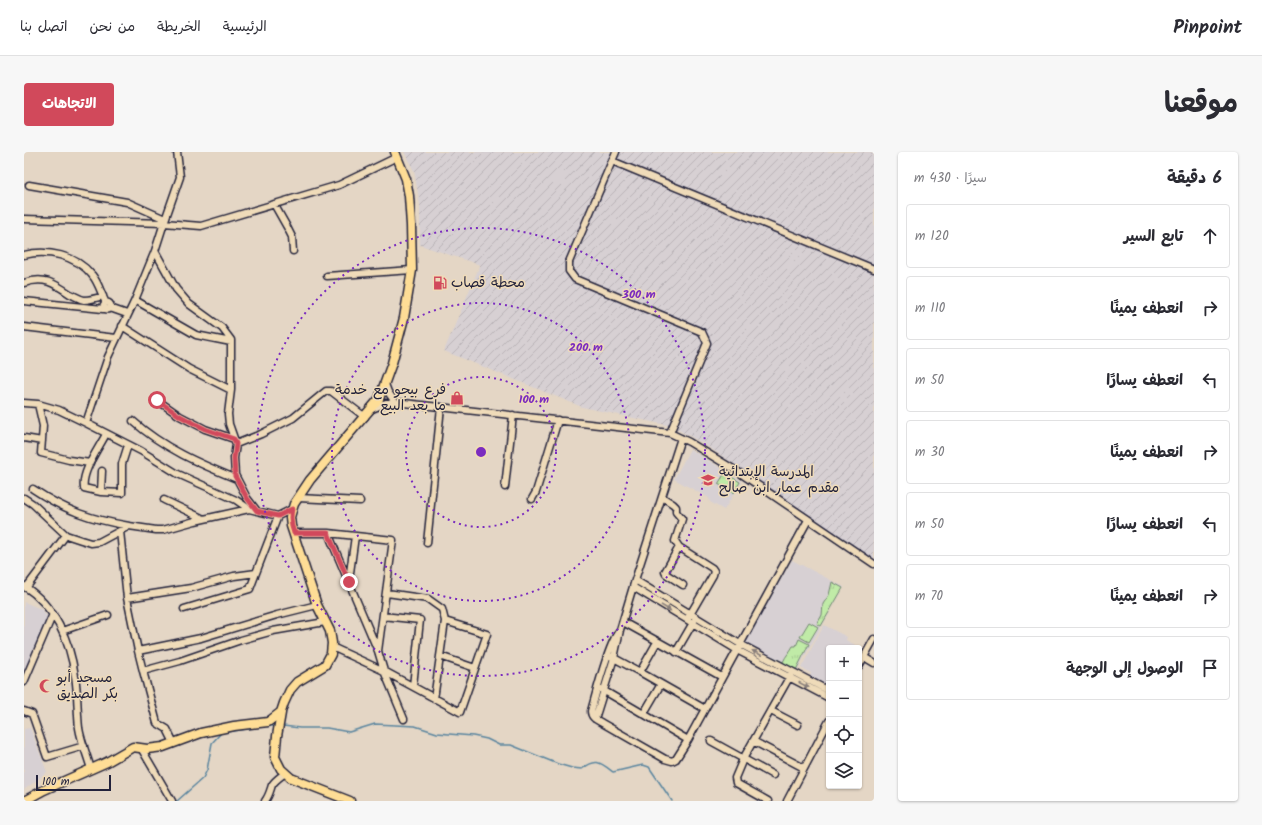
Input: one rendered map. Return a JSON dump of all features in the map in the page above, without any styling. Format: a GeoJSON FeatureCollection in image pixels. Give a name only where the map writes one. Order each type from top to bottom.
{"type":"FeatureCollection","features":[{"type":"Feature","properties":{"kind":"main road"},"geometry":{"type":"LineString","coordinates":[[350,801],[291,778],[278,764],[275,757],[277,736],[284,703],[290,690],[297,682],[325,665],[331,654],[332,647],[330,631],[317,604],[291,526],[290,517],[294,504],[310,480],[379,399],[392,362],[404,318],[412,270],[409,196],[406,179],[396,154]]}},
{"type":"Feature","properties":{"kind":"main road"},"geometry":{"type":"LineString","coordinates":[[24,801],[44,790],[107,762],[133,747],[163,747],[201,733],[234,726],[268,722],[282,712]]}},
{"type":"Feature","properties":{"kind":"street"},"geometry":{"type":"LineString","coordinates":[[86,423],[108,357],[127,314],[135,300],[155,251],[180,177],[177,152]]}},
{"type":"Feature","properties":{"kind":"street"},"geometry":{"type":"LineString","coordinates":[[616,152],[569,262],[569,271],[575,279],[702,332],[707,343],[670,434]]}},
{"type":"Feature","properties":{"kind":"street"},"geometry":{"type":"LineString","coordinates":[[24,219],[164,221],[201,226],[339,185],[396,154]]}},
{"type":"Feature","properties":{"kind":"street"},"geometry":{"type":"LineString","coordinates":[[612,161],[874,268]]}},
{"type":"Feature","properties":{"kind":"street"},"geometry":{"type":"LineString","coordinates":[[29,185],[127,202],[164,221]]}},
{"type":"Feature","properties":{"kind":"street"},"geometry":{"type":"LineString","coordinates":[[274,204],[292,237],[293,251]]}},
{"type":"Feature","properties":{"kind":"street"},"geometry":{"type":"LineString","coordinates":[[155,251],[176,289],[189,304],[222,328],[231,340],[231,390],[228,414],[229,424],[235,441],[235,476],[247,498],[257,511]]}},
{"type":"Feature","properties":{"kind":"street"},"geometry":{"type":"LineString","coordinates":[[24,254],[40,252],[63,255],[81,264],[92,275],[107,306],[127,314]]}},
{"type":"Feature","properties":{"kind":"street"},"geometry":{"type":"LineString","coordinates":[[327,276],[412,270]]}},
{"type":"Feature","properties":{"kind":"street"},"geometry":{"type":"LineString","coordinates":[[24,283],[45,280],[77,298],[84,300],[103,296]]}},
{"type":"Feature","properties":{"kind":"street"},"geometry":{"type":"LineString","coordinates":[[135,300],[196,335],[231,342]]}},
{"type":"Feature","properties":{"kind":"street"},"geometry":{"type":"LineString","coordinates":[[24,301],[103,309],[107,306]]}},
{"type":"Feature","properties":{"kind":"street"},"geometry":{"type":"LineString","coordinates":[[122,326],[189,369],[231,390]]}},
{"type":"Feature","properties":{"kind":"street"},"geometry":{"type":"LineString","coordinates":[[24,327],[116,338]]}},
{"type":"Feature","properties":{"kind":"street"},"geometry":{"type":"LineString","coordinates":[[385,384],[388,392],[396,402]]}},
{"type":"Feature","properties":{"kind":"street"},"geometry":{"type":"LineString","coordinates":[[157,400],[180,416],[205,429],[235,441],[261,434],[293,418],[326,391],[331,391],[365,417]]}},
{"type":"Feature","properties":{"kind":"street"},"geometry":{"type":"LineString","coordinates":[[371,410],[386,403],[396,402],[670,434],[689,442],[740,473],[874,564]]}},
{"type":"Feature","properties":{"kind":"street"},"geometry":{"type":"LineString","coordinates":[[24,403],[38,404],[59,410],[141,451],[178,474],[236,500],[249,509],[278,516],[292,509]]}},
{"type":"Feature","properties":{"kind":"street"},"geometry":{"type":"LineString","coordinates":[[38,404],[43,426],[41,453],[69,460],[90,463]]}},
{"type":"Feature","properties":{"kind":"street"},"geometry":{"type":"LineString","coordinates":[[427,542],[441,407]]}},
{"type":"Feature","properties":{"kind":"street"},"geometry":{"type":"LineString","coordinates":[[505,487],[513,415]]}},
{"type":"Feature","properties":{"kind":"street"},"geometry":{"type":"LineString","coordinates":[[532,499],[536,492],[558,420]]}},
{"type":"Feature","properties":{"kind":"street"},"geometry":{"type":"LineString","coordinates":[[132,421],[157,440],[176,451],[196,462],[237,480]]}},
{"type":"Feature","properties":{"kind":"street"},"geometry":{"type":"LineString","coordinates":[[106,434],[90,463],[84,478],[84,488],[101,492],[122,493],[122,464],[128,445]]}},
{"type":"Feature","properties":{"kind":"street"},"geometry":{"type":"LineString","coordinates":[[24,438],[42,441]]}},
{"type":"Feature","properties":{"kind":"street"},"geometry":{"type":"LineString","coordinates":[[681,438],[623,622],[617,633],[601,688],[591,711],[592,717],[595,719],[669,760],[672,761],[676,759],[688,740],[808,520]]}},
{"type":"Feature","properties":{"kind":"street"},"geometry":{"type":"LineString","coordinates":[[101,492],[102,471]]}},
{"type":"Feature","properties":{"kind":"street"},"geometry":{"type":"LineString","coordinates":[[33,489],[60,506],[101,521],[156,530],[163,530],[249,509]]}},
{"type":"Feature","properties":{"kind":"street"},"geometry":{"type":"LineString","coordinates":[[662,497],[676,507],[676,512],[682,520],[674,542],[679,547],[708,565],[714,571],[676,652]]}},
{"type":"Feature","properties":{"kind":"street"},"geometry":{"type":"LineString","coordinates":[[24,498],[33,504],[66,535],[91,543],[99,542],[129,526]]}},
{"type":"Feature","properties":{"kind":"street"},"geometry":{"type":"LineString","coordinates":[[298,498],[360,501]]}},
{"type":"Feature","properties":{"kind":"street"},"geometry":{"type":"LineString","coordinates":[[164,500],[204,519]]}},
{"type":"Feature","properties":{"kind":"street"},"geometry":{"type":"LineString","coordinates":[[184,609],[250,589],[278,516]]}},
{"type":"Feature","properties":{"kind":"street"},"geometry":{"type":"LineString","coordinates":[[120,531],[127,598],[143,671],[157,723],[167,729],[174,743]]}},
{"type":"Feature","properties":{"kind":"street"},"geometry":{"type":"LineString","coordinates":[[294,533],[328,533],[393,540],[378,651]]}},
{"type":"Feature","properties":{"kind":"street"},"geometry":{"type":"LineString","coordinates":[[328,533],[378,651],[404,719]]}},
{"type":"Feature","properties":{"kind":"street"},"geometry":{"type":"LineString","coordinates":[[66,535],[25,587],[45,602],[62,631],[76,676],[79,728],[91,769]]}},
{"type":"Feature","properties":{"kind":"street"},"geometry":{"type":"LineString","coordinates":[[349,582],[355,536]]}},
{"type":"Feature","properties":{"kind":"street"},"geometry":{"type":"LineString","coordinates":[[679,547],[665,572],[684,585]]}},
{"type":"Feature","properties":{"kind":"street"},"geometry":{"type":"LineString","coordinates":[[127,598],[191,588],[234,576],[256,573]]}},
{"type":"Feature","properties":{"kind":"street"},"geometry":{"type":"LineString","coordinates":[[635,580],[693,616],[738,647],[789,678],[826,696]]}},
{"type":"Feature","properties":{"kind":"street"},"geometry":{"type":"LineString","coordinates":[[633,588],[689,622],[826,689]]}},
{"type":"Feature","properties":{"kind":"street"},"geometry":{"type":"LineString","coordinates":[[387,593],[428,599],[442,609],[445,621],[434,699]]}},
{"type":"Feature","properties":{"kind":"street"},"geometry":{"type":"LineString","coordinates":[[138,651],[201,638],[317,604]]}},
{"type":"Feature","properties":{"kind":"street"},"geometry":{"type":"LineString","coordinates":[[24,682],[53,614]]}},
{"type":"Feature","properties":{"kind":"street"},"geometry":{"type":"LineString","coordinates":[[62,631],[108,615]]}},
{"type":"Feature","properties":{"kind":"street"},"geometry":{"type":"LineString","coordinates":[[383,616],[420,620],[414,686]]}},
{"type":"Feature","properties":{"kind":"street"},"geometry":{"type":"LineString","coordinates":[[332,647],[384,670],[460,712],[487,634],[445,621]]}},
{"type":"Feature","properties":{"kind":"street"},"geometry":{"type":"LineString","coordinates":[[143,671],[180,661],[222,646],[266,633],[325,622]]}},
{"type":"Feature","properties":{"kind":"street"},"geometry":{"type":"LineString","coordinates":[[623,622],[722,677]]}},
{"type":"Feature","properties":{"kind":"street"},"geometry":{"type":"LineString","coordinates":[[862,661],[874,639]]}},
{"type":"Feature","properties":{"kind":"street"},"geometry":{"type":"LineString","coordinates":[[640,672],[657,642]]}},
{"type":"Feature","properties":{"kind":"street"},"geometry":{"type":"LineString","coordinates":[[440,656],[475,668]]}},
{"type":"Feature","properties":{"kind":"street"},"geometry":{"type":"LineString","coordinates":[[611,657],[705,709]]}},
{"type":"Feature","properties":{"kind":"street"},"geometry":{"type":"LineString","coordinates":[[864,657],[874,663]]}},
{"type":"Feature","properties":{"kind":"street"},"geometry":{"type":"LineString","coordinates":[[768,801],[736,783],[735,778],[743,759],[792,672]]}},
{"type":"Feature","properties":{"kind":"street"},"geometry":{"type":"LineString","coordinates":[[644,713],[661,684]]}},
{"type":"Feature","properties":{"kind":"street"},"geometry":{"type":"LineString","coordinates":[[601,688],[688,740]]}},
{"type":"Feature","properties":{"kind":"street"},"geometry":{"type":"LineString","coordinates":[[24,711],[32,714],[47,757],[84,746]]}},
{"type":"Feature","properties":{"kind":"street"},"geometry":{"type":"LineString","coordinates":[[770,711],[798,726]]}},
{"type":"Feature","properties":{"kind":"street"},"geometry":{"type":"LineString","coordinates":[[787,801],[826,727]]}},
{"type":"Feature","properties":{"kind":"street"},"geometry":{"type":"LineString","coordinates":[[711,741],[772,775]]}},
{"type":"Feature","properties":{"kind":"street"},"geometry":{"type":"LineString","coordinates":[[753,741],[804,768]]}},
{"type":"Feature","properties":{"kind":"street"},"geometry":{"type":"LineString","coordinates":[[141,748],[170,800]]}},
{"type":"Feature","properties":{"kind":"street"},"geometry":{"type":"LineString","coordinates":[[265,801],[277,778],[285,773]]}},
{"type":"Feature","properties":{"kind":"shaded area"},"geometry":{"type":"Polygon","coordinates":[[[404,152],[874,152],[874,560],[704,444],[671,426],[582,407],[444,351],[480,265],[420,245],[420,205],[414,171],[404,152]]]}},
{"type":"Feature","properties":{"kind":"shaded area","name":"المدرسة الإبتدائية مقدم عمار ابن صالح"},"geometry":{"type":"Polygon","coordinates":[[[690,449],[742,481],[724,510],[710,502],[709,498],[674,479],[690,449]]]}},
{"type":"Feature","properties":{"kind":"shaded area"},"geometry":{"type":"Polygon","coordinates":[[[792,560],[844,587],[796,672],[746,646],[746,642],[792,560]]]}},
{"type":"Feature","properties":{"kind":"shaded area"},"geometry":{"type":"Polygon","coordinates":[[[24,602],[41,609],[48,617],[24,674],[24,602]]]}},
{"type":"Feature","properties":{"kind":"shaded area"},"geometry":{"type":"Polygon","coordinates":[[[824,625],[847,637],[846,640],[855,645],[826,645],[826,684],[810,676],[811,673],[801,668],[824,625]]]}},
{"type":"Feature","properties":{"kind":"shaded area"},"geometry":{"type":"Polygon","coordinates":[[[30,728],[47,772],[24,790],[24,729],[30,728]]]}},
{"type":"Feature","properties":{"kind":"green space"},"geometry":{"type":"Polygon","coordinates":[[[725,473],[740,482],[734,493],[718,484],[725,473]]]}},
{"type":"Feature","properties":{"kind":"green space"},"geometry":{"type":"Polygon","coordinates":[[[832,582],[843,588],[821,626],[817,624],[822,615],[823,604],[829,595],[832,582]]]}},
{"type":"Feature","properties":{"kind":"green space"},"geometry":{"type":"Polygon","coordinates":[[[809,622],[818,627],[809,642],[800,637],[809,622]]]}},
{"type":"Feature","properties":{"kind":"green space"},"geometry":{"type":"Polygon","coordinates":[[[799,639],[809,644],[796,670],[772,658],[773,657],[783,662],[793,646],[796,646],[799,639]]]}},
{"type":"Feature","properties":{"kind":"waterway"},"geometry":{"type":"LineString","coordinates":[[283,726],[300,728],[327,728],[349,732],[375,724],[415,726],[437,733],[473,736],[487,739],[499,745],[511,745],[572,768],[582,769],[595,762],[605,766],[613,772],[643,765],[649,767],[672,801]]}},
{"type":"Feature","properties":{"kind":"waterway"},"geometry":{"type":"LineString","coordinates":[[268,726],[274,726]]}},
{"type":"Feature","properties":{"kind":"waterway"},"geometry":{"type":"LineString","coordinates":[[177,801],[203,778],[207,770],[212,743],[221,733],[253,728]]}},
{"type":"Feature","properties":{"kind":"place","name":"محطة قصاب"},"geometry":{"type":"Point","coordinates":[440,283]}},
{"type":"Feature","properties":{"kind":"place","name":"فرع بيجو مع خدمة ما بعد البيع"},"geometry":{"type":"Point","coordinates":[457,398]}},
{"type":"Feature","properties":{"kind":"place","name":"المدرسة الإبتدائية مقدم عمار ابن صالح"},"geometry":{"type":"Point","coordinates":[708,480]}},
{"type":"Feature","properties":{"kind":"place","name":"مسجد أبو بكر الصديق"},"geometry":{"type":"Point","coordinates":[46,686]}},
{"type":"Feature","properties":{"kind":"route"},"geometry":{"type":"LineString","coordinates":[[157,400],[180,416],[205,429],[234,439],[236,444],[234,458],[235,476],[247,498],[257,511],[278,516],[292,509],[290,517],[291,526],[294,533],[328,533],[349,582]]}}]}
